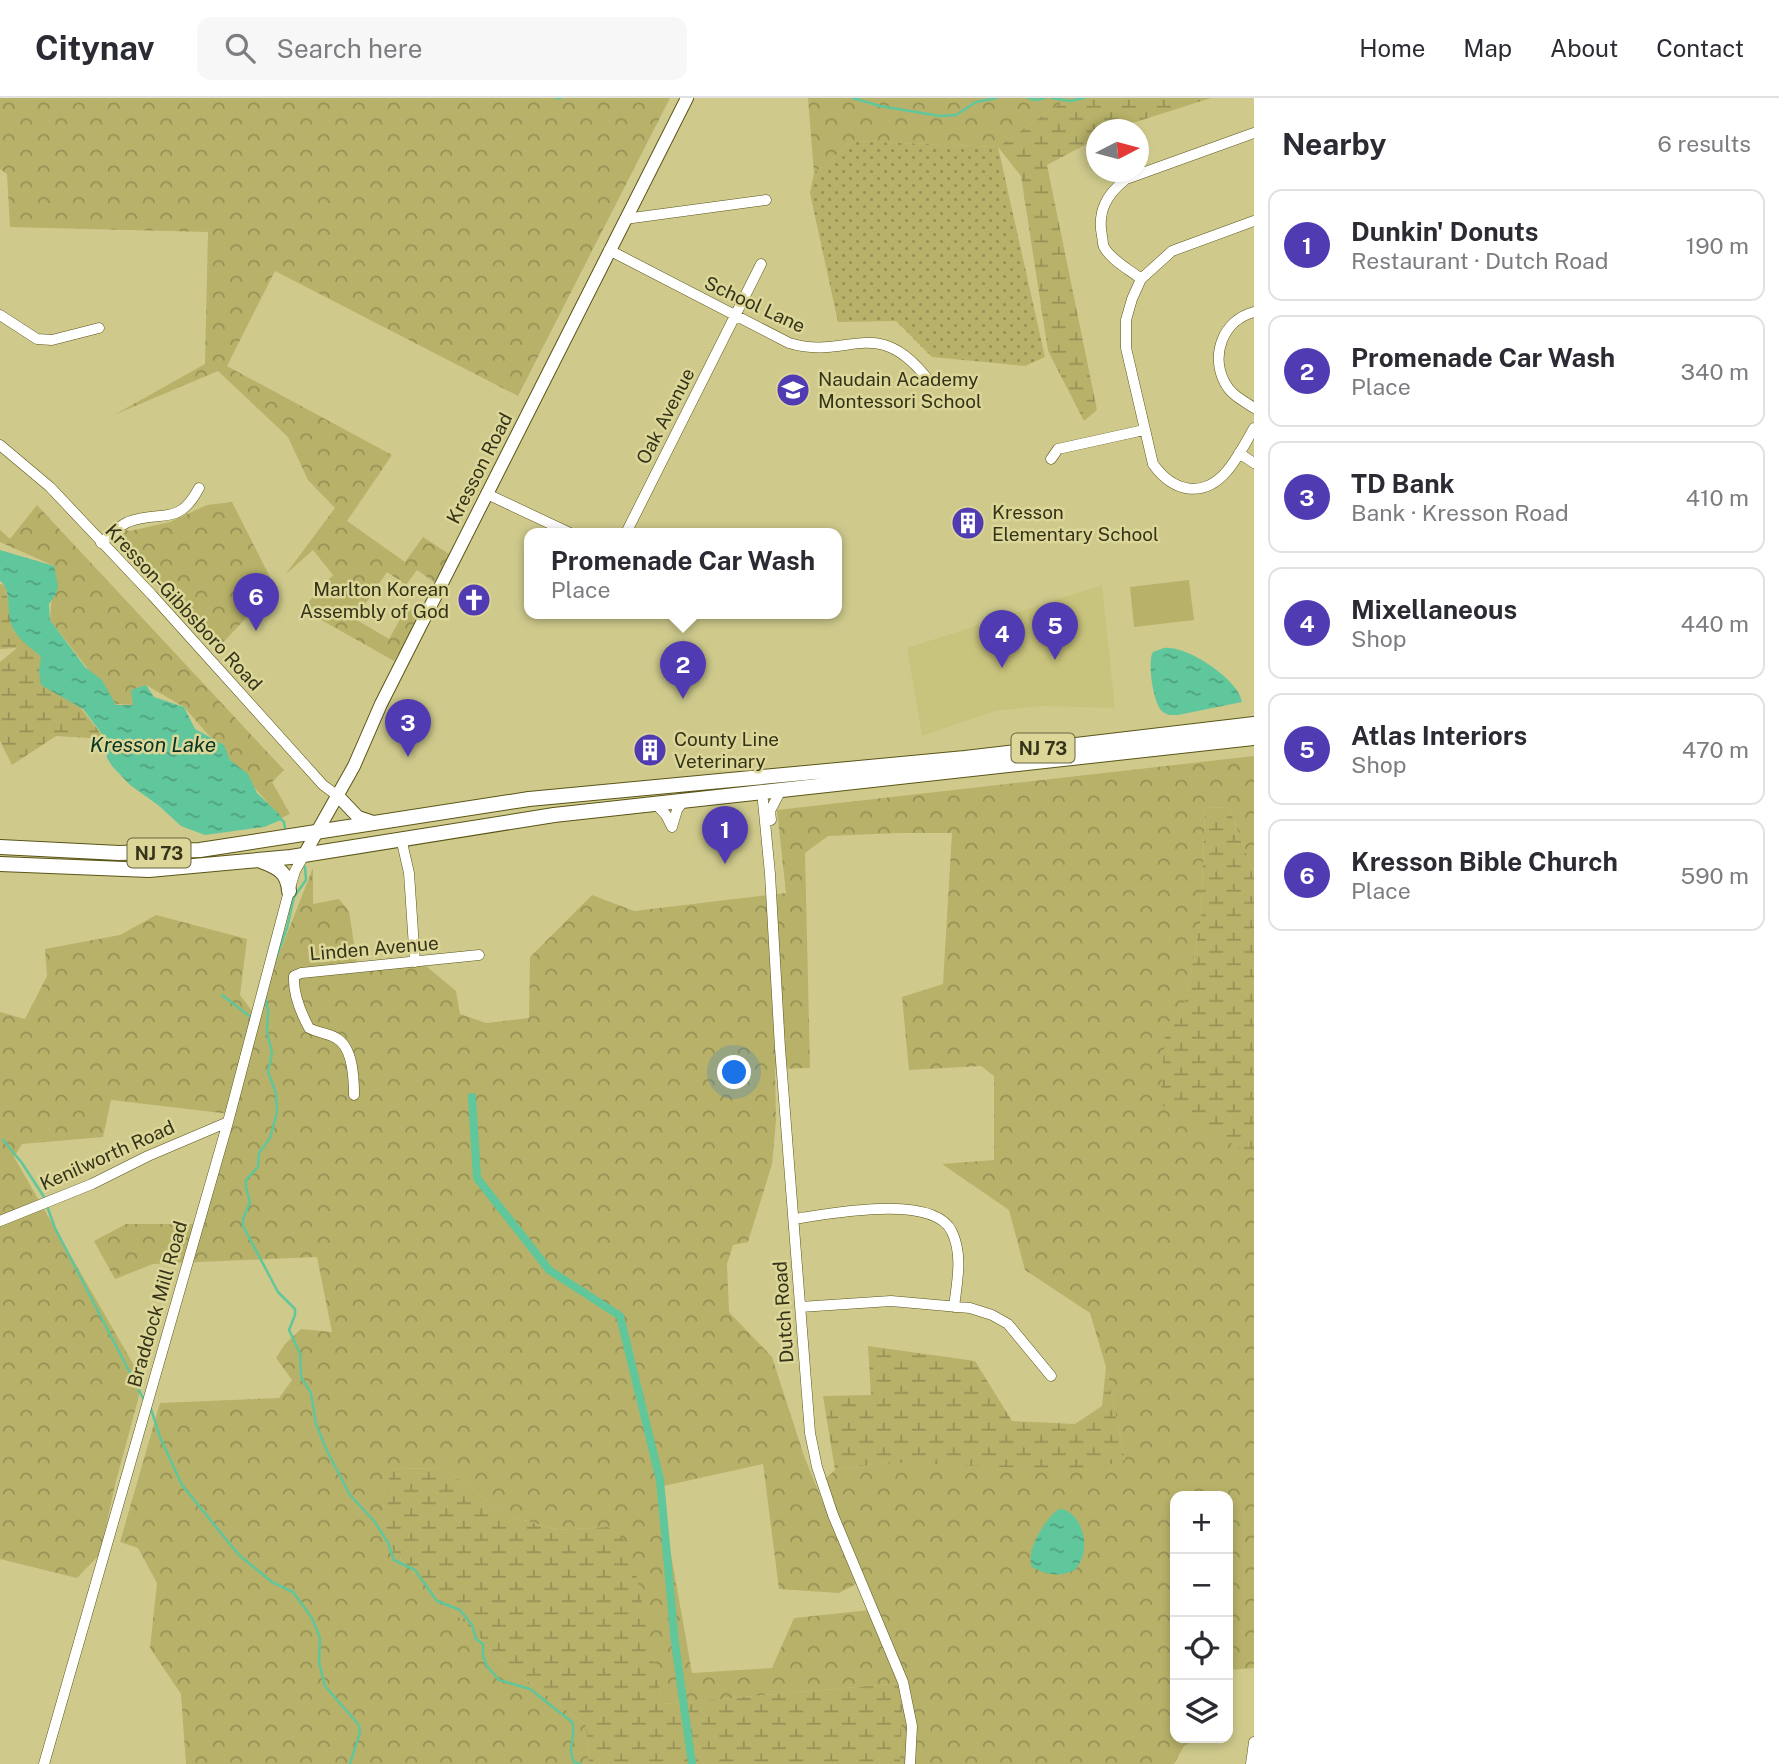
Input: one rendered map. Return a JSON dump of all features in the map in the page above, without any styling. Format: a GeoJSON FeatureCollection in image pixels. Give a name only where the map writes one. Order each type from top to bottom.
{"type":"FeatureCollection","features":[{"type":"Feature","properties":{"kind":"highway","name":"NJ 73"},"geometry":{"type":"LineString","coordinates":[[0,847],[161,853],[222,847],[529,799],[965,758],[1254,724]]}},
{"type":"Feature","properties":{"kind":"highway","name":"NJ 73"},"geometry":{"type":"LineString","coordinates":[[0,864],[149,870],[304,855],[554,815],[1254,738]]}},
{"type":"Feature","properties":{"kind":"highway"},"geometry":{"type":"LineString","coordinates":[[762,792],[771,782],[792,780],[800,773]]}},
{"type":"Feature","properties":{"kind":"highway"},"geometry":{"type":"LineString","coordinates":[[256,859],[282,871],[289,883],[289,891]]}},
{"type":"Feature","properties":{"kind":"main road","name":"Kresson Road"},"geometry":{"type":"LineString","coordinates":[[304,855],[338,796],[687,98]]}},
{"type":"Feature","properties":{"kind":"main road"},"geometry":{"type":"LineString","coordinates":[[338,796],[360,818],[379,823]]}},
{"type":"Feature","properties":{"kind":"street"},"geometry":{"type":"LineString","coordinates":[[1141,279],[1104,247],[1101,214],[1112,190],[1126,179],[1254,133]]}},
{"type":"Feature","properties":{"kind":"street"},"geometry":{"type":"LineString","coordinates":[[625,219],[766,200]]}},
{"type":"Feature","properties":{"kind":"street"},"geometry":{"type":"LineString","coordinates":[[1254,221],[1172,251],[1141,279],[1126,320],[1126,348],[1153,464],[1171,484],[1185,489],[1204,487],[1214,482],[1227,471],[1254,428]]}},
{"type":"Feature","properties":{"kind":"street","name":"School Lane"},"geometry":{"type":"LineString","coordinates":[[609,250],[800,347],[879,343],[893,347],[913,360],[926,377]]}},
{"type":"Feature","properties":{"kind":"street","name":"Oak Avenue"},"geometry":{"type":"LineString","coordinates":[[629,528],[761,264]]}},
{"type":"Feature","properties":{"kind":"street"},"geometry":{"type":"LineString","coordinates":[[1254,312],[1238,318],[1227,328],[1219,357],[1224,383],[1232,393],[1254,408]]}},
{"type":"Feature","properties":{"kind":"street"},"geometry":{"type":"LineString","coordinates":[[0,315],[37,339],[52,340],[99,328]]}},
{"type":"Feature","properties":{"kind":"street"},"geometry":{"type":"LineString","coordinates":[[1051,459],[1058,449],[1144,430]]}},
{"type":"Feature","properties":{"kind":"street","name":"Kresson-Gibbsboro Road"},"geometry":{"type":"LineString","coordinates":[[0,445],[50,487],[152,595],[323,785],[338,796]]}},
{"type":"Feature","properties":{"kind":"street"},"geometry":{"type":"LineString","coordinates":[[1239,453],[1254,463]]}},
{"type":"Feature","properties":{"kind":"street"},"geometry":{"type":"LineString","coordinates":[[101,543],[128,522],[169,516],[181,511],[190,505],[199,488]]}},
{"type":"Feature","properties":{"kind":"street"},"geometry":{"type":"LineString","coordinates":[[487,494],[559,528]]}},
{"type":"Feature","properties":{"kind":"street","name":"Dutch Road"},"geometry":{"type":"LineString","coordinates":[[767,841],[772,830],[770,811],[781,790]]}},
{"type":"Feature","properties":{"kind":"street","name":"Dutch Road"},"geometry":{"type":"LineString","coordinates":[[762,792],[807,1398],[817,1467],[833,1515],[903,1682],[912,1726],[910,1764]]}},
{"type":"Feature","properties":{"kind":"street"},"geometry":{"type":"LineString","coordinates":[[655,803],[672,827],[677,810],[684,800]]}},
{"type":"Feature","properties":{"kind":"street"},"geometry":{"type":"LineString","coordinates":[[401,838],[409,873],[415,962]]}},
{"type":"Feature","properties":{"kind":"street","name":"Braddock Mill Road"},"geometry":{"type":"LineString","coordinates":[[44,1764],[228,1122],[289,891],[295,871],[304,855]]}},
{"type":"Feature","properties":{"kind":"street","name":"Linden Avenue"},"geometry":{"type":"LineString","coordinates":[[354,1095],[354,1076],[344,1045],[336,1038],[309,1028],[298,1002],[294,976],[300,973],[479,955]]}},
{"type":"Feature","properties":{"kind":"street","name":"Kenilworth Road"},"geometry":{"type":"LineString","coordinates":[[0,1220],[92,1184],[148,1156],[228,1122]]}},
{"type":"Feature","properties":{"kind":"street"},"geometry":{"type":"LineString","coordinates":[[794,1219],[886,1209],[917,1210],[935,1214],[948,1225],[957,1251],[954,1307]]}},
{"type":"Feature","properties":{"kind":"street"},"geometry":{"type":"LineString","coordinates":[[800,1307],[891,1301],[970,1308],[1008,1324],[1051,1376]]}},
{"type":"Feature","properties":{"kind":"street"},"geometry":{"type":"LineString","coordinates":[[1251,1764],[1254,1742]]}},
{"type":"Feature","properties":{"kind":"shaded area"},"geometry":{"type":"Polygon","coordinates":[[[1102,585],[1115,708],[1041,706],[995,711],[922,736],[907,648],[1102,585]]]}},
{"type":"Feature","properties":{"kind":"green space"},"geometry":{"type":"Polygon","coordinates":[[[0,98],[670,98],[518,396],[275,271],[227,366],[392,455],[347,521],[405,562],[423,537],[452,556],[434,582],[417,570],[406,585],[387,572],[355,619],[389,639],[407,607],[422,615],[394,661],[302,609],[333,575],[313,550],[285,575],[335,508],[308,480],[288,437],[218,371],[114,415],[205,364],[208,232],[10,227],[7,174],[0,169],[0,98]]]}},
{"type":"Feature","properties":{"kind":"green space"},"geometry":{"type":"Polygon","coordinates":[[[808,98],[1082,98],[1059,104],[998,147],[854,141],[814,173],[808,98]]]}},
{"type":"Feature","properties":{"kind":"green space"},"geometry":{"type":"Polygon","coordinates":[[[1082,98],[1211,98],[1145,119],[1086,119],[1086,144],[1047,165],[1097,410],[1084,421],[1048,351],[1021,176],[998,147],[1059,104],[1082,98]]]}},
{"type":"Feature","properties":{"kind":"green space"},"geometry":{"type":"Polygon","coordinates":[[[854,141],[998,147],[1045,357],[1025,366],[932,357],[896,321],[838,322],[810,193],[814,173],[854,141]]]}},
{"type":"Feature","properties":{"kind":"green space"},"geometry":{"type":"Polygon","coordinates":[[[232,502],[275,587],[217,649],[115,542],[126,530],[170,522],[207,505],[232,502]]]}},
{"type":"Feature","properties":{"kind":"green space"},"geometry":{"type":"Polygon","coordinates":[[[37,505],[284,770],[272,782],[290,814],[281,818],[184,707],[146,685],[132,690],[133,705],[115,704],[50,620],[54,566],[0,542],[0,530],[10,539],[37,505]]]}},
{"type":"Feature","properties":{"kind":"green space"},"geometry":{"type":"Polygon","coordinates":[[[1189,580],[1194,620],[1134,627],[1130,587],[1189,580]]]}},
{"type":"Feature","properties":{"kind":"green space"},"geometry":{"type":"Polygon","coordinates":[[[0,584],[5,585],[14,631],[41,657],[105,739],[56,736],[12,765],[0,741],[0,662],[17,648],[0,649],[0,584]]]}},
{"type":"Feature","properties":{"kind":"green space"},"geometry":{"type":"Polygon","coordinates":[[[1254,756],[1254,873],[1229,808],[1205,807],[1201,919],[1187,993],[1179,1019],[1166,1023],[1254,1156],[1254,1668],[1233,1670],[1233,1491],[1170,1491],[1170,1743],[1190,1743],[1184,1746],[1174,1764],[900,1764],[902,1683],[663,1704],[629,1544],[608,1527],[558,1530],[506,1515],[445,1469],[391,1468],[385,1543],[509,1667],[586,1725],[589,1764],[186,1764],[181,1694],[150,1648],[157,1583],[138,1548],[120,1542],[160,1403],[279,1398],[292,1380],[276,1358],[285,1344],[301,1329],[332,1332],[317,1257],[153,1264],[115,1279],[94,1241],[126,1224],[199,1224],[230,1114],[111,1100],[103,1137],[22,1144],[14,1157],[143,1381],[100,1554],[77,1578],[0,1559],[0,1012],[25,1019],[47,976],[45,949],[120,935],[156,915],[247,939],[240,995],[255,1015],[313,868],[313,904],[339,899],[349,911],[358,970],[426,966],[456,991],[460,1014],[486,1023],[529,1018],[530,957],[592,895],[634,911],[786,893],[777,810],[1254,756]],[[952,833],[828,836],[805,853],[810,1068],[775,1069],[776,1120],[772,1164],[748,1242],[733,1245],[727,1264],[729,1312],[772,1357],[804,1456],[856,1584],[839,1593],[779,1589],[763,1464],[659,1487],[692,1673],[772,1668],[794,1618],[870,1610],[825,1479],[835,1470],[889,1462],[1125,1460],[1106,1367],[1090,1313],[1025,1270],[1009,1210],[942,1164],[994,1160],[994,1076],[981,1066],[909,1070],[902,997],[943,984],[952,833]]]}},
{"type":"Feature","properties":{"kind":"green space"},"geometry":{"type":"Polygon","coordinates":[[[1205,807],[1229,808],[1254,873],[1254,1156],[1160,1104],[1166,1022],[1179,1019],[1187,993],[1201,919],[1205,807]]]}},
{"type":"Feature","properties":{"kind":"green space"},"geometry":{"type":"Polygon","coordinates":[[[868,1346],[975,1361],[1012,1421],[1075,1424],[1102,1406],[1106,1367],[1125,1460],[1087,1471],[889,1462],[835,1470],[823,1396],[871,1395],[868,1346]]]}},
{"type":"Feature","properties":{"kind":"green space"},"geometry":{"type":"Polygon","coordinates":[[[390,1468],[445,1469],[506,1515],[557,1530],[608,1527],[630,1544],[663,1704],[903,1683],[900,1764],[589,1764],[586,1725],[509,1667],[385,1543],[390,1468]]]}},
{"type":"Feature","properties":{"kind":"water","name":"Kresson Lake"},"geometry":{"type":"Polygon","coordinates":[[[0,550],[54,566],[58,586],[49,604],[50,620],[85,667],[102,680],[116,705],[133,705],[131,690],[146,685],[154,697],[184,707],[195,729],[224,745],[230,760],[248,774],[257,793],[280,815],[281,820],[264,827],[205,835],[181,826],[130,785],[107,758],[105,738],[83,709],[41,685],[41,657],[20,639],[11,624],[6,589],[0,581],[0,550]]]}},
{"type":"Feature","properties":{"kind":"water"},"geometry":{"type":"Polygon","coordinates":[[[1164,648],[1185,652],[1222,674],[1239,693],[1242,702],[1178,715],[1164,713],[1154,691],[1151,657],[1153,652],[1164,648]]]}},
{"type":"Feature","properties":{"kind":"water"},"geometry":{"type":"Polygon","coordinates":[[[1059,1509],[1075,1517],[1084,1542],[1082,1559],[1076,1569],[1065,1574],[1043,1572],[1032,1567],[1031,1560],[1038,1536],[1059,1509]]]}},
{"type":"Feature","properties":{"kind":"waterway"},"geometry":{"type":"LineString","coordinates":[[556,98],[561,98]]}},
{"type":"Feature","properties":{"kind":"waterway"},"geometry":{"type":"LineString","coordinates":[[853,98],[880,106],[940,116],[956,115],[976,102],[997,98]]}},
{"type":"Feature","properties":{"kind":"waterway"},"geometry":{"type":"LineString","coordinates":[[1028,98],[1045,98]]}},
{"type":"Feature","properties":{"kind":"waterway"},"geometry":{"type":"LineString","coordinates":[[1052,98],[1070,101],[1084,98]]}},
{"type":"Feature","properties":{"kind":"waterway"},"geometry":{"type":"LineString","coordinates":[[279,817],[285,828]]}},
{"type":"Feature","properties":{"kind":"waterway"},"geometry":{"type":"LineString","coordinates":[[273,967],[287,928],[294,897],[306,880],[305,867]]}},
{"type":"Feature","properties":{"kind":"waterway"},"geometry":{"type":"LineString","coordinates":[[222,995],[252,1018]]}},
{"type":"Feature","properties":{"kind":"waterway"},"geometry":{"type":"LineString","coordinates":[[265,997],[268,1011],[267,1032],[272,1053],[268,1072],[276,1093],[277,1113],[270,1138],[259,1153],[258,1167],[246,1180],[250,1202],[243,1226],[278,1292],[295,1309],[289,1330],[300,1353],[301,1377],[311,1393],[316,1424],[327,1451],[350,1495],[375,1522],[388,1543],[394,1560],[415,1570],[437,1601],[460,1610],[472,1625],[476,1639],[483,1644],[483,1656],[487,1666],[499,1680],[530,1689],[572,1722],[572,1757],[574,1762],[580,1764]]}},
{"type":"Feature","properties":{"kind":"waterway"},"geometry":{"type":"LineString","coordinates":[[472,1097],[477,1178],[549,1270],[620,1316],[660,1480],[675,1643],[692,1764]]}},
{"type":"Feature","properties":{"kind":"waterway"},"geometry":{"type":"LineString","coordinates":[[3,1140],[44,1197]]}},
{"type":"Feature","properties":{"kind":"waterway"},"geometry":{"type":"LineString","coordinates":[[47,1206],[55,1228],[144,1400]]}},
{"type":"Feature","properties":{"kind":"waterway"},"geometry":{"type":"LineString","coordinates":[[150,1406],[160,1437],[182,1485],[239,1555],[272,1582],[293,1592],[312,1618],[320,1638],[319,1662],[325,1686],[359,1725],[360,1732],[350,1764]]}},
{"type":"Feature","properties":{"kind":"place","name":"Naudain Academy Montessori School"},"geometry":{"type":"Point","coordinates":[793,390]}},
{"type":"Feature","properties":{"kind":"place","name":"Kresson Elementary School"},"geometry":{"type":"Point","coordinates":[968,523]}},
{"type":"Feature","properties":{"kind":"place","name":"Marlton Korean Assembly of God"},"geometry":{"type":"Point","coordinates":[474,600]}},
{"type":"Feature","properties":{"kind":"place","name":"Kresson Bible Church"},"geometry":{"type":"Point","coordinates":[256,631]}},
{"type":"Feature","properties":{"kind":"place","name":"Atlas Interiors"},"geometry":{"type":"Point","coordinates":[1055,660]}},
{"type":"Feature","properties":{"kind":"place","name":"Mixellaneous"},"geometry":{"type":"Point","coordinates":[1002,668]}},
{"type":"Feature","properties":{"kind":"place","name":"Promenade Car Wash"},"geometry":{"type":"Point","coordinates":[683,699]}},
{"type":"Feature","properties":{"kind":"place","name":"County Line Veterinary"},"geometry":{"type":"Point","coordinates":[650,750]}},
{"type":"Feature","properties":{"kind":"place","name":"TD Bank"},"geometry":{"type":"Point","coordinates":[408,757]}},
{"type":"Feature","properties":{"kind":"place","name":"Dunkin' Donuts"},"geometry":{"type":"Point","coordinates":[725,864]}}]}
